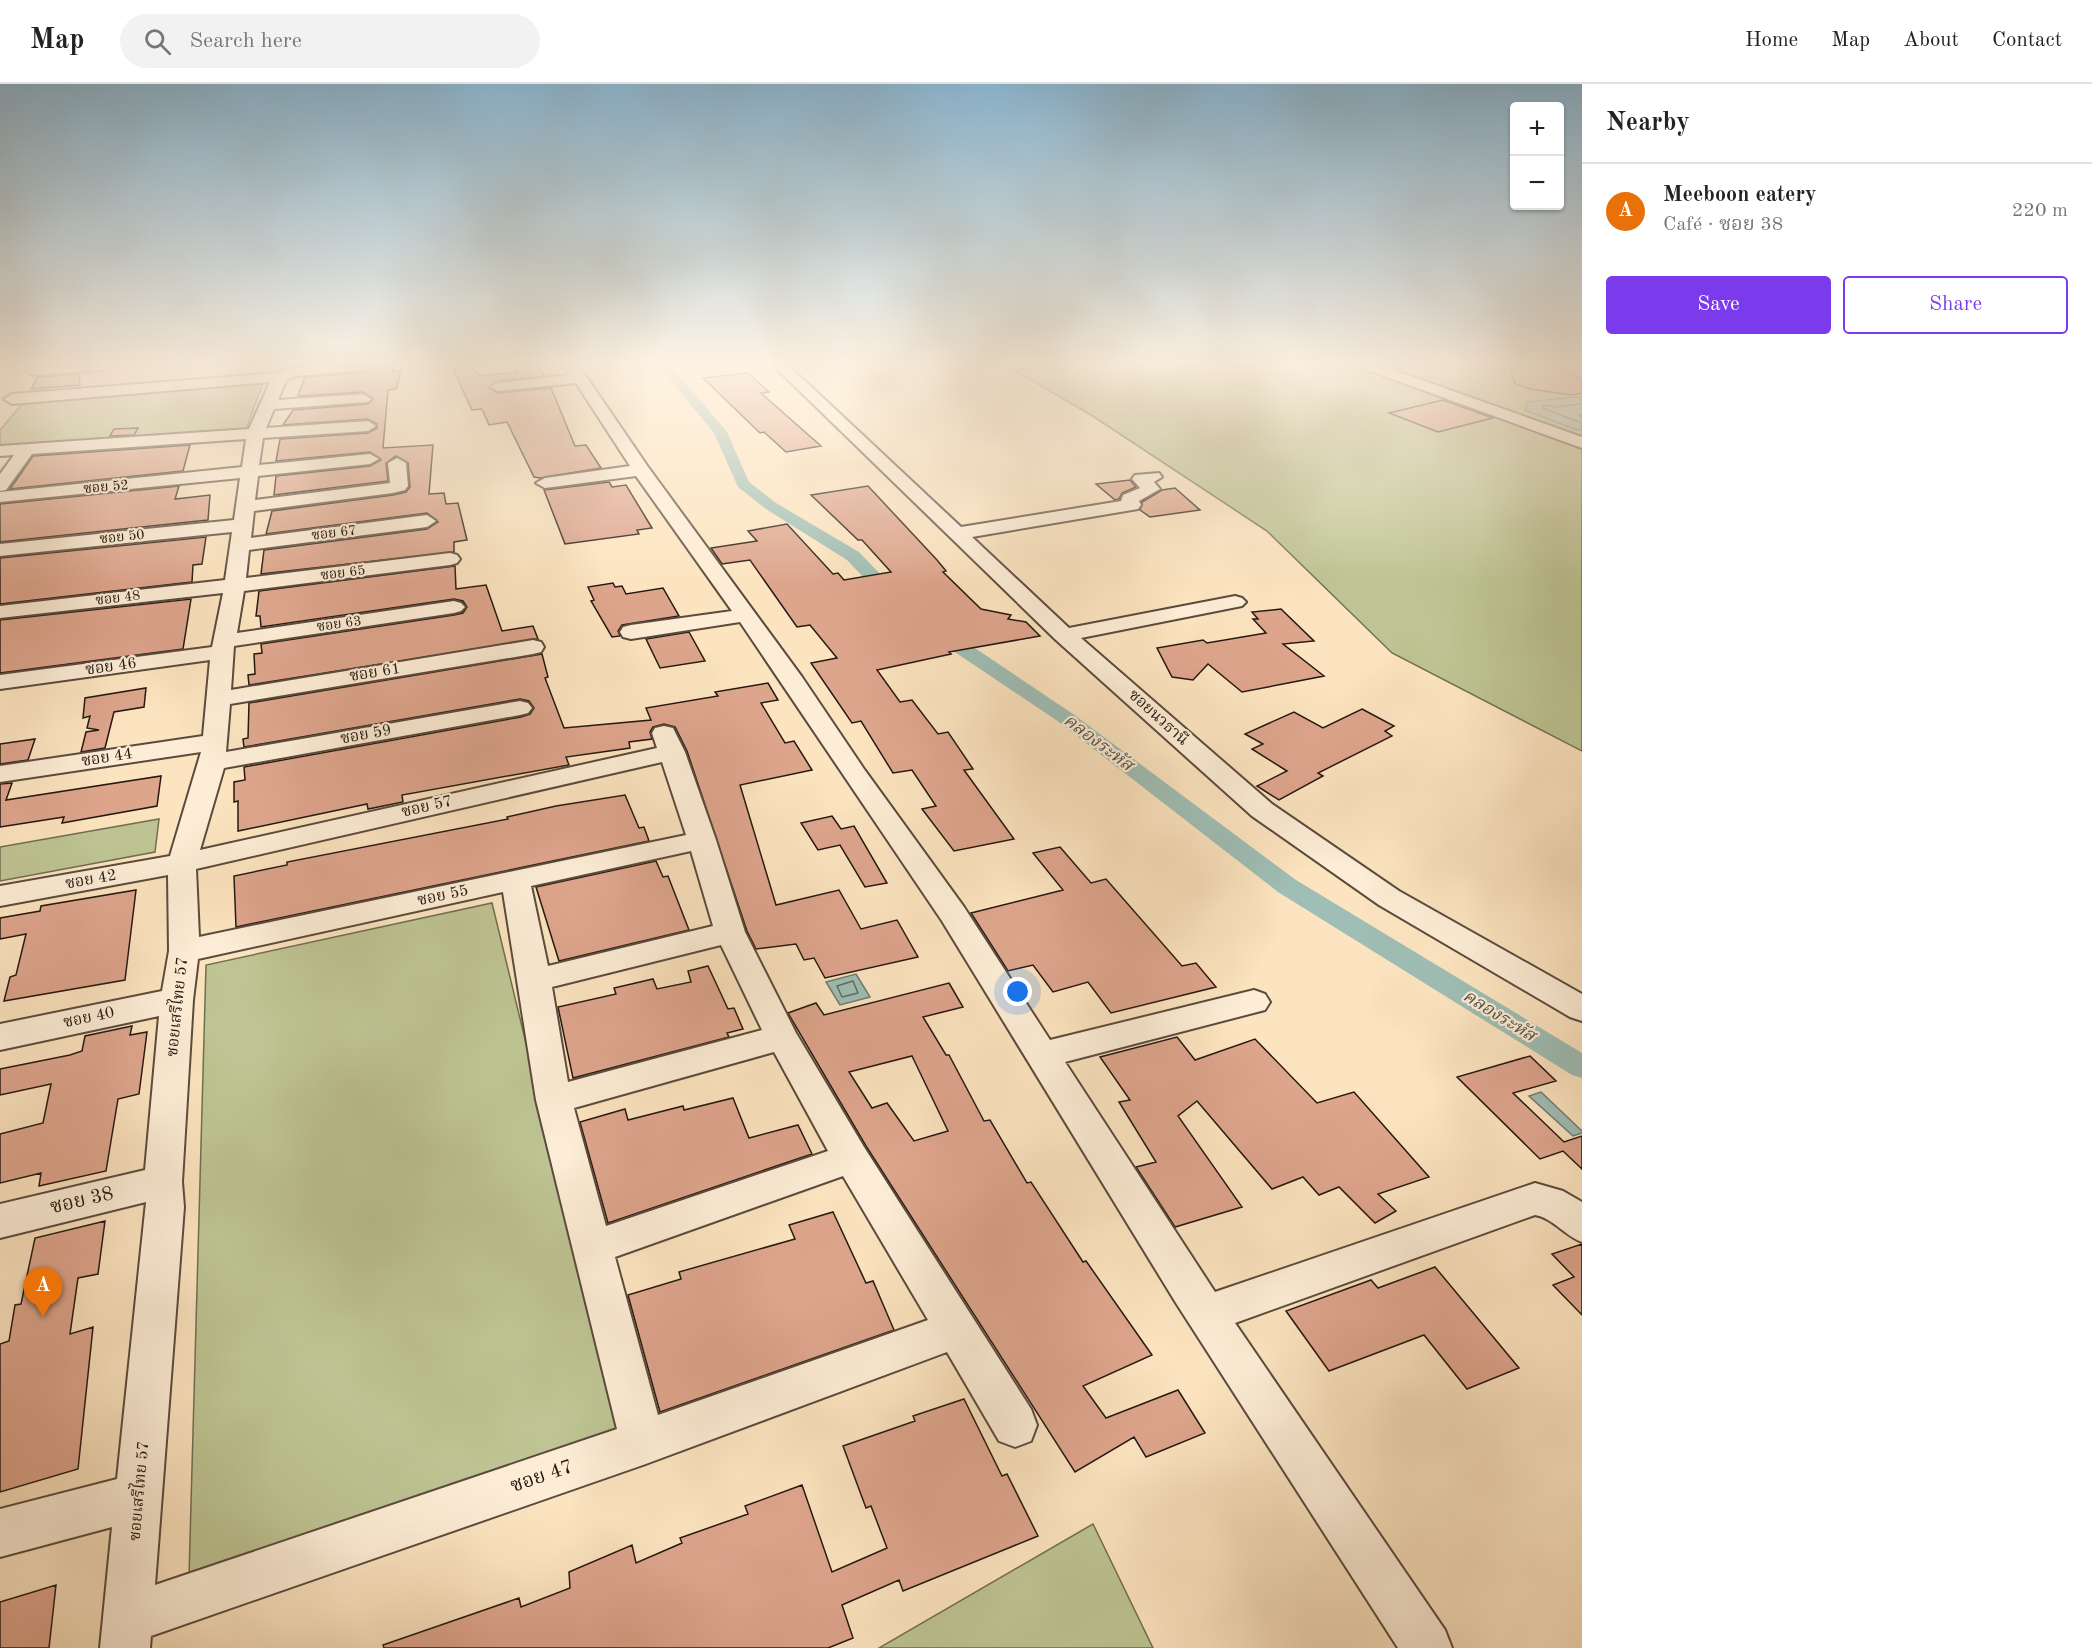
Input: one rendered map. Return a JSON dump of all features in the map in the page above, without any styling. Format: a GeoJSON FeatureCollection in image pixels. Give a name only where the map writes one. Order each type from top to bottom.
{"type":"FeatureCollection","features":[{"type":"Feature","properties":{"kind":"street"},"geometry":{"type":"LineString","coordinates":[[0,451],[184,439]]}},
{"type":"Feature","properties":{"kind":"street","name":"ซอยเสรีไทย 57"},"geometry":{"type":"LineString","coordinates":[[127,1634],[165,1207],[163,1182],[177,1000],[184,951],[182,863],[214,752],[223,647],[235,584],[254,439]]}},
{"type":"Feature","properties":{"kind":"street"},"geometry":{"type":"LineString","coordinates":[[620,439],[746,615],[953,914],[1206,1314],[1427,1648]]}},
{"type":"Feature","properties":{"kind":"street","name":"ซอยนวธานี"},"geometry":{"type":"LineString","coordinates":[[859,439],[1064,635],[1262,810],[1389,898],[1582,1009]]}},
{"type":"Feature","properties":{"kind":"street"},"geometry":{"type":"LineString","coordinates":[[0,486],[26,450]]}},
{"type":"Feature","properties":{"kind":"street","name":"ซอย 52"},"geometry":{"type":"LineString","coordinates":[[0,497],[248,474],[370,459]]}},
{"type":"Feature","properties":{"kind":"street"},"geometry":{"type":"LineString","coordinates":[[243,526],[399,486],[397,463]]}},
{"type":"Feature","properties":{"kind":"street"},"geometry":{"type":"LineString","coordinates":[[545,483],[640,470]]}},
{"type":"Feature","properties":{"kind":"street"},"geometry":{"type":"LineString","coordinates":[[959,533],[1132,504],[1129,499],[1151,489],[1141,479],[1153,477]]}},
{"type":"Feature","properties":{"kind":"street","name":"ซอย 67"},"geometry":{"type":"LineString","coordinates":[[243,526],[427,521]]}},
{"type":"Feature","properties":{"kind":"street","name":"ซอย 50"},"geometry":{"type":"LineString","coordinates":[[0,550],[243,526]]}},
{"type":"Feature","properties":{"kind":"street","name":"ซอย 65"},"geometry":{"type":"LineString","coordinates":[[235,584],[329,575],[450,559]]}},
{"type":"Feature","properties":{"kind":"street","name":"ซอย 48"},"geometry":{"type":"LineString","coordinates":[[0,612],[235,584]]}},
{"type":"Feature","properties":{"kind":"street"},"geometry":{"type":"LineString","coordinates":[[1064,635],[1235,602]]}},
{"type":"Feature","properties":{"kind":"street","name":"ซอย 63"},"geometry":{"type":"LineString","coordinates":[[223,647],[454,607]]}},
{"type":"Feature","properties":{"kind":"street"},"geometry":{"type":"LineString","coordinates":[[631,632],[746,615]]}},
{"type":"Feature","properties":{"kind":"street","name":"ซอย 61"},"geometry":{"type":"LineString","coordinates":[[217,699],[533,646]]}},
{"type":"Feature","properties":{"kind":"street","name":"ซอย 46"},"geometry":{"type":"LineString","coordinates":[[0,682],[223,647]]}},
{"type":"Feature","properties":{"kind":"street","name":"ซอย 59"},"geometry":{"type":"LineString","coordinates":[[214,752],[520,708]]}},
{"type":"Feature","properties":{"kind":"street","name":"ซอย 57"},"geometry":{"type":"LineString","coordinates":[[182,863],[668,742],[702,840]]}},
{"type":"Feature","properties":{"kind":"street","name":"ซอย 44"},"geometry":{"type":"LineString","coordinates":[[0,774],[214,752]]}},
{"type":"Feature","properties":{"kind":"street"},"geometry":{"type":"LineString","coordinates":[[702,840],[730,932],[782,1037],[851,1158],[1015,1425]]}},
{"type":"Feature","properties":{"kind":"street","name":"ซอย 55"},"geometry":{"type":"LineString","coordinates":[[184,951],[702,840]]}},
{"type":"Feature","properties":{"kind":"street","name":"ซอย 42"},"geometry":{"type":"LineString","coordinates":[[0,896],[182,863]]}},
{"type":"Feature","properties":{"kind":"street"},"geometry":{"type":"LineString","coordinates":[[515,880],[536,980],[554,1100],[643,1443]]}},
{"type":"Feature","properties":{"kind":"street"},"geometry":{"type":"LineString","coordinates":[[536,980],[730,932]]}},
{"type":"Feature","properties":{"kind":"street","name":"ซอย 40"},"geometry":{"type":"LineString","coordinates":[[0,1037],[177,1000]]}},
{"type":"Feature","properties":{"kind":"street"},"geometry":{"type":"LineString","coordinates":[[1042,1055],[1254,1002]]}},
{"type":"Feature","properties":{"kind":"street"},"geometry":{"type":"LineString","coordinates":[[554,1100],[782,1037]]}},
{"type":"Feature","properties":{"kind":"street"},"geometry":{"type":"LineString","coordinates":[[594,1247],[851,1158]]}},
{"type":"Feature","properties":{"kind":"street","name":"ซอย 38"},"geometry":{"type":"LineString","coordinates":[[0,1221],[163,1182]]}},
{"type":"Feature","properties":{"kind":"street"},"geometry":{"type":"LineString","coordinates":[[1206,1314],[1535,1198],[1548,1200],[1561,1207],[1582,1225]]}},
{"type":"Feature","properties":{"kind":"street","name":"ซอย 47"},"geometry":{"type":"LineString","coordinates":[[127,1634],[955,1330]]}},
{"type":"Feature","properties":{"kind":"street"},"geometry":{"type":"LineString","coordinates":[[0,1533],[140,1497]]}},
{"type":"Feature","properties":{"kind":"green space"},"geometry":{"type":"Polygon","coordinates":[[[0,439],[123,439],[0,446],[0,439]]]}},
{"type":"Feature","properties":{"kind":"green space"},"geometry":{"type":"Polygon","coordinates":[[[1127,439],[1582,439],[1582,751],[1392,653],[1267,531],[1127,439]]]}},
{"type":"Feature","properties":{"kind":"green space"},"geometry":{"type":"Polygon","coordinates":[[[159,819],[155,852],[0,881],[0,847],[159,819]]]}},
{"type":"Feature","properties":{"kind":"green space"},"geometry":{"type":"Polygon","coordinates":[[[492,903],[620,1431],[189,1576],[206,965],[492,903]]]}},
{"type":"Feature","properties":{"kind":"green space"},"geometry":{"type":"Polygon","coordinates":[[[1093,1524],[1153,1648],[879,1648],[1093,1524]]]}},
{"type":"Feature","properties":{"kind":"water"},"geometry":{"type":"Polygon","coordinates":[[[856,974],[870,997],[840,1005],[826,982],[856,974]]]}},
{"type":"Feature","properties":{"kind":"water"},"geometry":{"type":"Polygon","coordinates":[[[1541,1092],[1582,1133],[1573,1136],[1529,1096],[1541,1092]]]}},
{"type":"Feature","properties":{"kind":"building"},"geometry":{"type":"Polygon","coordinates":[[[280,439],[384,439],[383,448],[433,445],[429,494],[444,493],[446,504],[458,503],[467,540],[454,542],[454,552],[261,574],[264,550],[427,529],[438,522],[427,513],[266,534],[272,511],[393,495],[406,492],[410,487],[408,463],[396,456],[386,463],[388,481],[274,495],[276,476],[370,466],[381,460],[370,452],[276,461],[280,439]]]}},
{"type":"Feature","properties":{"kind":"building"},"geometry":{"type":"Polygon","coordinates":[[[515,439],[572,439],[575,446],[586,445],[601,468],[540,478],[534,477],[515,439]]]}},
{"type":"Feature","properties":{"kind":"building"},"geometry":{"type":"Polygon","coordinates":[[[772,439],[813,439],[821,446],[786,452],[772,439]]]}},
{"type":"Feature","properties":{"kind":"building"},"geometry":{"type":"Polygon","coordinates":[[[190,445],[183,471],[10,489],[33,456],[190,445]]]}},
{"type":"Feature","properties":{"kind":"building"},"geometry":{"type":"Polygon","coordinates":[[[1130,480],[1136,487],[1122,493],[1119,499],[1115,500],[1096,484],[1130,480]]]}},
{"type":"Feature","properties":{"kind":"building"},"geometry":{"type":"Polygon","coordinates":[[[609,482],[612,487],[626,485],[652,528],[637,530],[639,534],[565,544],[544,490],[609,482]]]}},
{"type":"Feature","properties":{"kind":"building"},"geometry":{"type":"Polygon","coordinates":[[[179,486],[175,499],[210,495],[208,520],[0,542],[0,504],[179,486]]]}},
{"type":"Feature","properties":{"kind":"building"},"geometry":{"type":"Polygon","coordinates":[[[868,486],[937,560],[946,571],[943,572],[981,609],[1011,615],[1008,619],[1026,622],[1040,636],[949,652],[951,654],[877,670],[900,702],[912,700],[938,734],[948,732],[973,769],[964,770],[1014,839],[954,851],[922,809],[936,806],[912,770],[893,773],[861,721],[852,723],[811,663],[837,658],[810,625],[797,627],[750,560],[722,564],[711,548],[757,541],[748,531],[787,524],[833,574],[838,573],[844,580],[891,572],[862,540],[858,540],[811,495],[868,486]]]}},
{"type":"Feature","properties":{"kind":"building"},"geometry":{"type":"Polygon","coordinates":[[[1175,488],[1200,510],[1150,517],[1140,510],[1142,502],[1162,490],[1175,488]]]}},
{"type":"Feature","properties":{"kind":"building"},"geometry":{"type":"Polygon","coordinates":[[[206,537],[202,564],[193,565],[192,582],[0,604],[0,558],[206,537]]]}},
{"type":"Feature","properties":{"kind":"building"},"geometry":{"type":"Polygon","coordinates":[[[455,566],[456,589],[486,585],[502,631],[533,626],[538,639],[249,685],[248,675],[255,674],[254,654],[262,653],[261,644],[454,615],[463,613],[467,607],[463,601],[454,599],[261,627],[260,616],[256,616],[259,591],[455,566]]]}},
{"type":"Feature","properties":{"kind":"building"},"geometry":{"type":"Polygon","coordinates":[[[613,583],[615,587],[622,586],[626,594],[663,588],[679,616],[622,625],[618,631],[620,636],[612,637],[591,601],[594,600],[588,587],[613,583]]]}},
{"type":"Feature","properties":{"kind":"building"},"geometry":{"type":"Polygon","coordinates":[[[191,599],[183,649],[0,673],[0,620],[191,599]]]}},
{"type":"Feature","properties":{"kind":"building"},"geometry":{"type":"Polygon","coordinates":[[[1281,609],[1314,641],[1283,644],[1324,676],[1242,692],[1208,664],[1193,680],[1172,677],[1157,648],[1203,640],[1207,643],[1266,633],[1253,619],[1258,619],[1252,612],[1281,609]]]}},
{"type":"Feature","properties":{"kind":"building"},"geometry":{"type":"Polygon","coordinates":[[[689,632],[705,661],[660,668],[646,639],[689,632]]]}},
{"type":"Feature","properties":{"kind":"building"},"geometry":{"type":"Polygon","coordinates":[[[542,654],[548,677],[545,678],[564,728],[651,720],[646,708],[718,696],[715,692],[768,683],[778,700],[761,703],[785,743],[794,741],[812,770],[740,785],[776,905],[839,890],[861,929],[897,920],[918,957],[825,978],[814,958],[804,960],[796,944],[756,949],[747,931],[687,751],[675,727],[664,724],[653,727],[650,732],[652,739],[629,742],[630,748],[566,757],[569,765],[402,795],[403,802],[368,809],[367,804],[238,831],[238,801],[234,802],[234,782],[245,780],[244,767],[521,717],[530,714],[534,708],[529,701],[520,699],[244,747],[243,739],[248,738],[249,703],[542,654]]]}},
{"type":"Feature","properties":{"kind":"building"},"geometry":{"type":"Polygon","coordinates":[[[146,688],[144,707],[114,712],[105,748],[81,752],[86,732],[99,730],[87,728],[90,716],[83,718],[85,698],[146,688]]]}},
{"type":"Feature","properties":{"kind":"building"},"geometry":{"type":"Polygon","coordinates":[[[1362,709],[1394,726],[1385,731],[1392,736],[1318,773],[1323,776],[1279,800],[1257,786],[1287,771],[1252,749],[1263,744],[1245,734],[1294,712],[1323,728],[1362,709]]]}},
{"type":"Feature","properties":{"kind":"building"},"geometry":{"type":"Polygon","coordinates":[[[35,739],[28,760],[0,764],[0,744],[35,739]]]}},
{"type":"Feature","properties":{"kind":"building"},"geometry":{"type":"Polygon","coordinates":[[[161,776],[157,806],[62,823],[64,817],[0,827],[0,784],[12,783],[6,800],[161,776]]]}},
{"type":"Feature","properties":{"kind":"building"},"geometry":{"type":"Polygon","coordinates":[[[625,795],[639,828],[644,827],[649,841],[236,927],[234,876],[287,865],[287,862],[508,819],[507,817],[556,806],[625,795]]]}},
{"type":"Feature","properties":{"kind":"building"},"geometry":{"type":"Polygon","coordinates":[[[832,816],[841,829],[854,826],[887,883],[865,887],[840,845],[818,850],[801,823],[832,816]]]}},
{"type":"Feature","properties":{"kind":"building"},"geometry":{"type":"Polygon","coordinates":[[[1060,847],[1091,883],[1106,879],[1182,966],[1196,963],[1216,987],[1111,1013],[1088,982],[1053,992],[1033,965],[1008,971],[971,913],[1063,890],[1033,853],[1060,847]]]}},
{"type":"Feature","properties":{"kind":"building"},"geometry":{"type":"Polygon","coordinates":[[[656,861],[663,877],[668,876],[689,930],[559,961],[536,887],[656,861]]]}},
{"type":"Feature","properties":{"kind":"building"},"geometry":{"type":"Polygon","coordinates":[[[136,890],[125,980],[4,1001],[10,977],[16,975],[26,934],[0,939],[0,918],[40,911],[41,906],[136,890]]]}},
{"type":"Feature","properties":{"kind":"building"},"geometry":{"type":"Polygon","coordinates":[[[708,966],[728,1009],[734,1008],[743,1029],[727,1033],[729,1037],[573,1078],[558,1007],[616,994],[614,988],[653,979],[657,989],[691,982],[688,971],[708,966]]]}},
{"type":"Feature","properties":{"kind":"building"},"geometry":{"type":"Polygon","coordinates":[[[949,983],[963,1007],[923,1017],[946,1055],[949,1055],[984,1121],[990,1120],[1027,1183],[1031,1182],[1083,1262],[1086,1261],[1152,1355],[1083,1386],[1106,1418],[1178,1390],[1205,1433],[1146,1457],[1134,1437],[1075,1472],[866,1146],[788,1013],[816,1003],[824,1015],[949,983]],[[912,1056],[849,1072],[872,1108],[887,1103],[914,1141],[948,1131],[912,1056]]]}},
{"type":"Feature","properties":{"kind":"building"},"geometry":{"type":"Polygon","coordinates":[[[132,1026],[130,1035],[147,1032],[139,1094],[118,1099],[106,1171],[39,1186],[41,1173],[0,1183],[0,1134],[43,1123],[51,1084],[0,1095],[0,1069],[70,1055],[82,1051],[85,1036],[132,1026]]]}},
{"type":"Feature","properties":{"kind":"building"},"geometry":{"type":"Polygon","coordinates":[[[1177,1037],[1195,1060],[1255,1039],[1317,1103],[1354,1092],[1429,1177],[1378,1194],[1396,1211],[1375,1223],[1339,1187],[1319,1195],[1303,1177],[1272,1189],[1197,1101],[1178,1116],[1242,1207],[1175,1227],[1136,1167],[1156,1162],[1119,1102],[1130,1100],[1100,1057],[1177,1037]]]}},
{"type":"Feature","properties":{"kind":"building"},"geometry":{"type":"Polygon","coordinates":[[[1530,1056],[1556,1081],[1513,1093],[1564,1142],[1582,1136],[1582,1169],[1563,1151],[1540,1159],[1457,1077],[1530,1056]]]}},
{"type":"Feature","properties":{"kind":"building"},"geometry":{"type":"Polygon","coordinates":[[[733,1098],[749,1138],[798,1125],[812,1154],[608,1223],[580,1122],[625,1109],[628,1120],[683,1106],[684,1110],[733,1098]]]}},
{"type":"Feature","properties":{"kind":"building"},"geometry":{"type":"Polygon","coordinates":[[[833,1212],[866,1283],[873,1281],[894,1330],[660,1412],[628,1295],[681,1279],[679,1272],[795,1239],[789,1225],[833,1212]]]}},
{"type":"Feature","properties":{"kind":"building"},"geometry":{"type":"Polygon","coordinates":[[[105,1221],[98,1274],[78,1278],[70,1334],[93,1327],[78,1469],[0,1492],[0,1344],[9,1341],[15,1305],[21,1304],[35,1238],[105,1221]]]}},
{"type":"Feature","properties":{"kind":"building"},"geometry":{"type":"Polygon","coordinates":[[[1582,1244],[1582,1315],[1553,1285],[1574,1277],[1552,1254],[1582,1244]]]}},
{"type":"Feature","properties":{"kind":"building"},"geometry":{"type":"Polygon","coordinates":[[[1435,1267],[1519,1368],[1467,1389],[1424,1335],[1329,1371],[1286,1311],[1371,1280],[1378,1288],[1435,1267]]]}},
{"type":"Feature","properties":{"kind":"building"},"geometry":{"type":"Polygon","coordinates":[[[964,1399],[1002,1476],[1007,1474],[1038,1536],[903,1591],[899,1580],[842,1605],[853,1638],[828,1648],[384,1648],[383,1645],[519,1598],[521,1607],[570,1588],[569,1572],[632,1545],[636,1563],[682,1543],[680,1538],[748,1514],[745,1506],[802,1485],[832,1572],[887,1548],[871,1506],[866,1508],[843,1446],[915,1421],[913,1416],[964,1399]]]}},
{"type":"Feature","properties":{"kind":"building"},"geometry":{"type":"Polygon","coordinates":[[[56,1585],[49,1648],[0,1648],[0,1602],[56,1585]]]}},
{"type":"Feature","properties":{"kind":"waterway","name":"คลองระหัส"},"geometry":{"type":"LineString","coordinates":[[723,439],[743,484],[771,506],[853,556],[894,599]]}},
{"type":"Feature","properties":{"kind":"waterway","name":"คลองระหัส"},"geometry":{"type":"LineString","coordinates":[[938,632],[1066,718],[1287,886],[1582,1067]]}},
{"type":"Feature","properties":{"kind":"place","name":"Meeboon eatery"},"geometry":{"type":"Point","coordinates":[43,1317]}}]}
